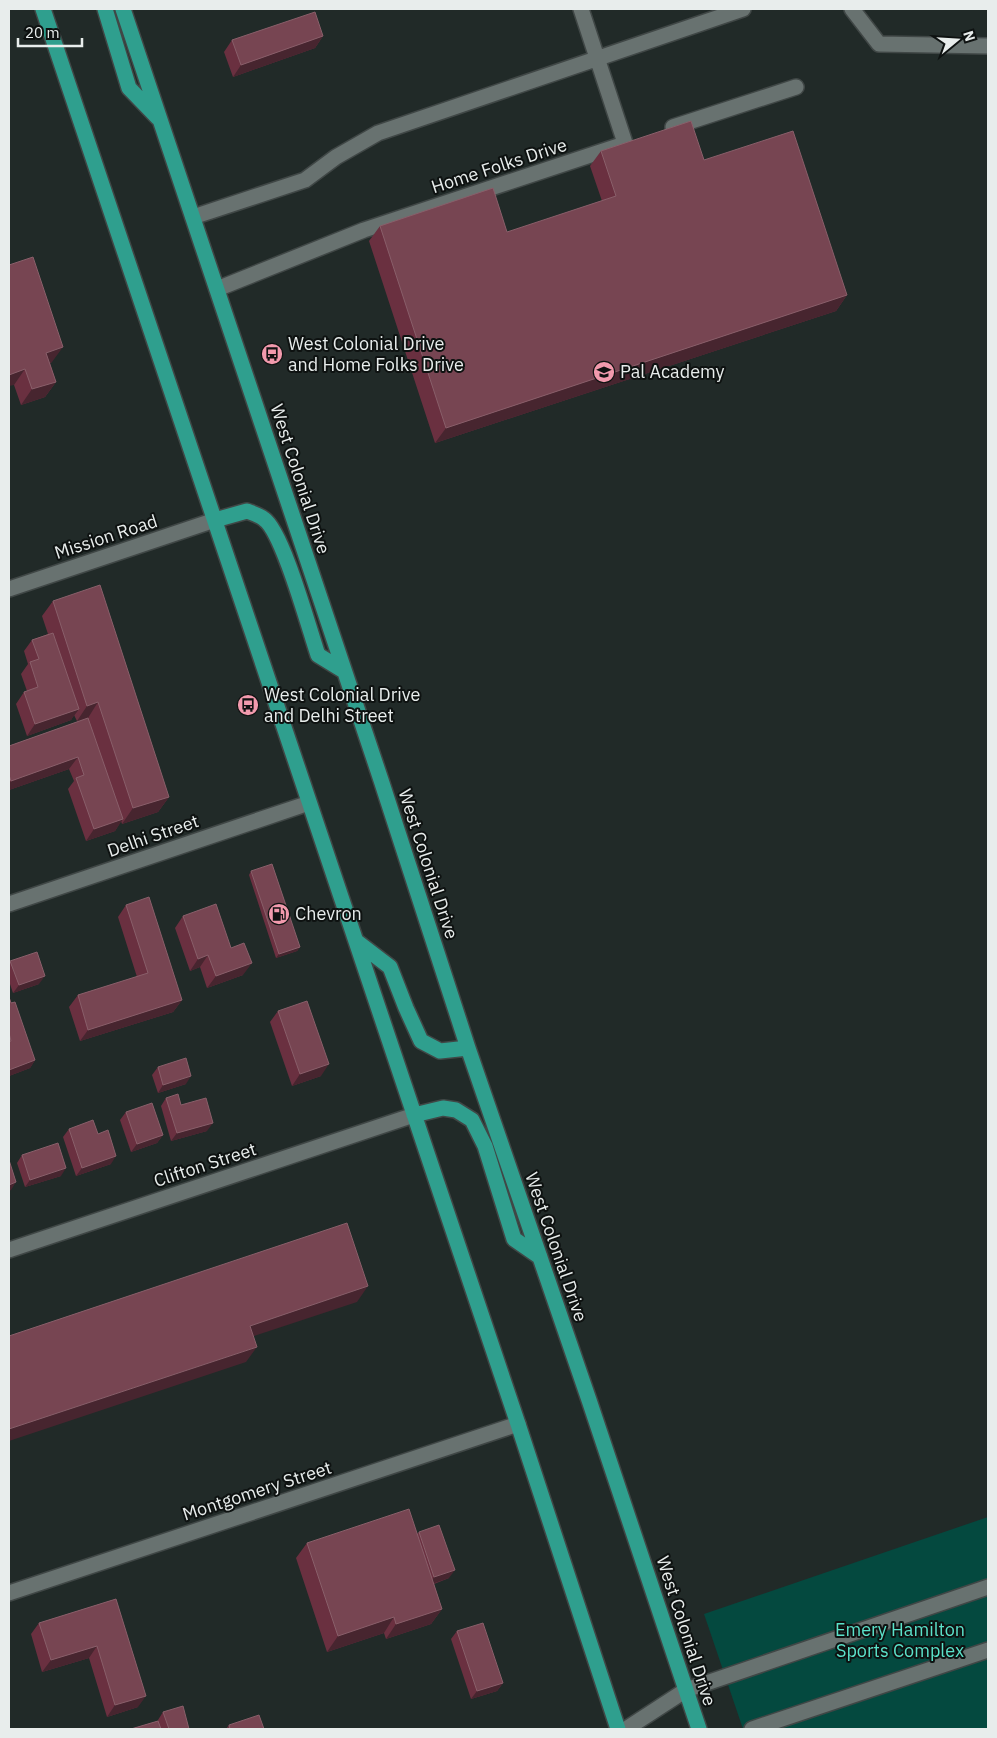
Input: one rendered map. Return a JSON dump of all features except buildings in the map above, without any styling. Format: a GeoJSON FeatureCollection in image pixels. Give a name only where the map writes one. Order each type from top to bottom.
{"type":"FeatureCollection","features":[{"type":"Feature","properties":{"kind":"highway"},"geometry":{"type":"LineString","coordinates":[[43,9],[518,1424],[618,1729]]}},
{"type":"Feature","properties":{"kind":"highway"},"geometry":{"type":"LineString","coordinates":[[105,9],[129,88],[160,120]]}},
{"type":"Feature","properties":{"kind":"highway","name":"West Colonial Drive"},"geometry":{"type":"LineString","coordinates":[[123,9],[468,1048],[699,1729]]}},
{"type":"Feature","properties":{"kind":"highway"},"geometry":{"type":"LineString","coordinates":[[215,520],[247,511],[265,519],[276,534],[286,557],[318,655],[344,671]]}},
{"type":"Feature","properties":{"kind":"highway"},"geometry":{"type":"LineString","coordinates":[[356,941],[390,967],[421,1041],[440,1051],[468,1048]]}},
{"type":"Feature","properties":{"kind":"highway"},"geometry":{"type":"LineString","coordinates":[[414,1115],[443,1108],[456,1110],[472,1120],[485,1146],[514,1239],[540,1257]]}},
{"type":"Feature","properties":{"kind":"street"},"geometry":{"type":"LineString","coordinates":[[581,9],[597,58]]}},
{"type":"Feature","properties":{"kind":"street"},"geometry":{"type":"LineString","coordinates":[[193,217],[305,180],[336,157],[378,133],[744,9]]}},
{"type":"Feature","properties":{"kind":"street"},"geometry":{"type":"LineString","coordinates":[[852,9],[879,44],[988,46]]}},
{"type":"Feature","properties":{"kind":"street","name":"Home Folks Drive"},"geometry":{"type":"LineString","coordinates":[[217,289],[364,230],[630,142],[597,58]]}},
{"type":"Feature","properties":{"kind":"street"},"geometry":{"type":"LineString","coordinates":[[663,131],[796,87]]}},
{"type":"Feature","properties":{"kind":"street","name":"Mission Road"},"geometry":{"type":"LineString","coordinates":[[9,589],[215,520]]}},
{"type":"Feature","properties":{"kind":"street","name":"Delhi Street"},"geometry":{"type":"LineString","coordinates":[[9,904],[309,803]]}},
{"type":"Feature","properties":{"kind":"street","name":"Clifton Street"},"geometry":{"type":"LineString","coordinates":[[9,1250],[414,1115]]}},
{"type":"Feature","properties":{"kind":"street","name":"Montgomery Street"},"geometry":{"type":"LineString","coordinates":[[9,1593],[518,1424]]}},
{"type":"Feature","properties":{"kind":"street"},"geometry":{"type":"LineString","coordinates":[[626,1729],[686,1690],[988,1587]]}},
{"type":"Feature","properties":{"kind":"street"},"geometry":{"type":"LineString","coordinates":[[752,1729],[988,1650]]}},
{"type":"Feature","properties":{"kind":"green space","name":"Emery Hamilton Sports Complex"},"geometry":{"type":"Polygon","coordinates":[[[988,1517],[988,1729],[743,1729],[704,1614],[988,1517]]]}},
{"type":"Feature","properties":{"kind":"place","name":"West Colonial Drive and Home Folks Drive"},"geometry":{"type":"Point","coordinates":[272,354]}},
{"type":"Feature","properties":{"kind":"place","name":"Pal Academy"},"geometry":{"type":"Point","coordinates":[604,372]}},
{"type":"Feature","properties":{"kind":"place","name":"West Colonial Drive and Delhi Street"},"geometry":{"type":"Point","coordinates":[248,705]}},
{"type":"Feature","properties":{"kind":"place","name":"Chevron"},"geometry":{"type":"Point","coordinates":[279,914]}}]}
